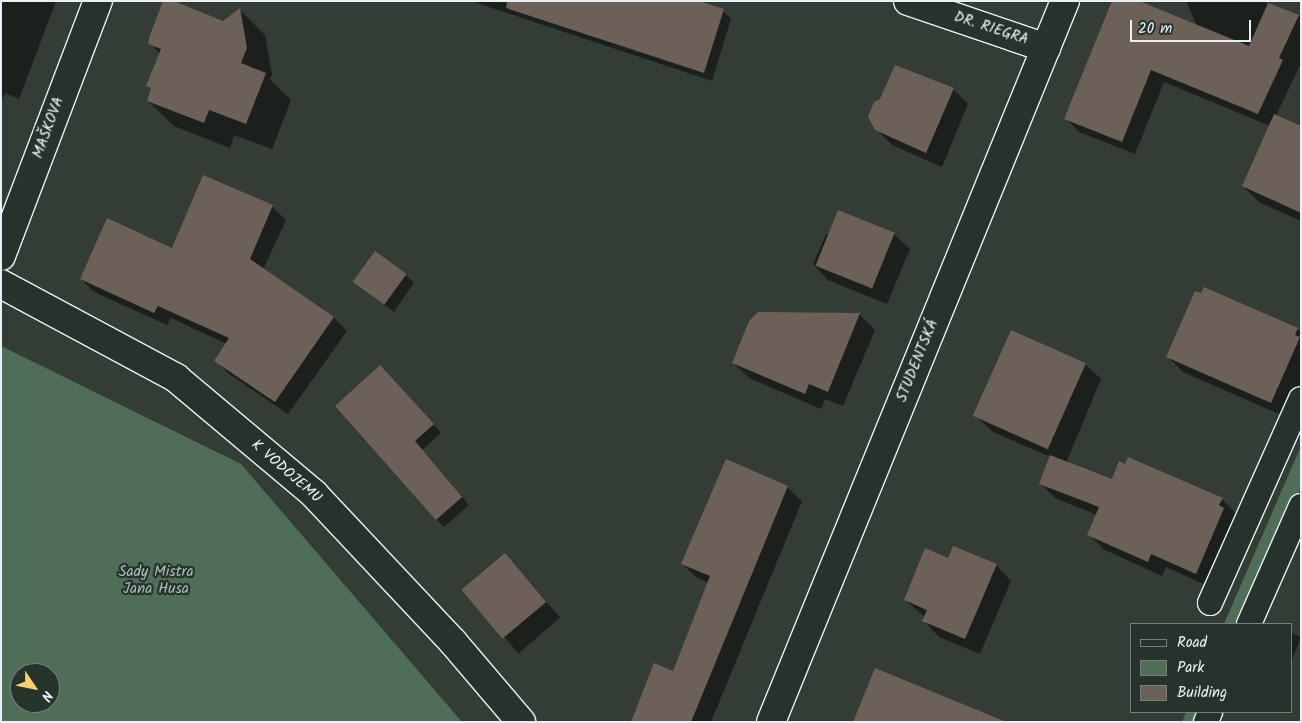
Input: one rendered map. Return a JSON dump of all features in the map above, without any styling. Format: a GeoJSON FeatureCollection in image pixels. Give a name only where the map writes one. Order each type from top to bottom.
{"type":"FeatureCollection","features":[{"type":"Feature","properties":{"kind":"street","name":"MAŠKOVA"},"geometry":{"type":"LineString","coordinates":[[1,256],[98,1]]}},
{"type":"Feature","properties":{"kind":"street","name":"DR. RIEGRA"},"geometry":{"type":"LineString","coordinates":[[908,1],[1046,48]]}},
{"type":"Feature","properties":{"kind":"street","name":"STUDENTSKÁ"},"geometry":{"type":"LineString","coordinates":[[771,722],[1065,1]]}},
{"type":"Feature","properties":{"kind":"street","name":"K VODOJEMU"},"geometry":{"type":"LineString","coordinates":[[1,284],[176,378],[291,474],[314,494],[453,642],[520,722]]}},
{"type":"Feature","properties":{"kind":"lane"},"geometry":{"type":"LineString","coordinates":[[1210,604],[1301,399]]}},
{"type":"Feature","properties":{"kind":"lane"},"geometry":{"type":"LineString","coordinates":[[1249,623],[1301,506]]}},
{"type":"Feature","properties":{"kind":"green space","name":"Sady Mistra Jana Husa"},"geometry":{"type":"Polygon","coordinates":[[[1,346],[241,464],[462,722],[1,722],[1,346]]]}},
{"type":"Feature","properties":{"kind":"green space"},"geometry":{"type":"Polygon","coordinates":[[[1301,446],[1301,487],[1240,623],[1224,623],[1301,446]]]}},
{"type":"Feature","properties":{"kind":"green space"},"geometry":{"type":"Polygon","coordinates":[[[1186,713],[1202,713],[1198,722],[1182,722],[1186,713]]]}},
{"type":"Feature","properties":{"kind":"building"},"geometry":{"type":"Polygon","coordinates":[[[163,1],[174,1],[223,21],[240,8],[247,48],[241,63],[266,73],[246,124],[209,110],[204,123],[147,101],[151,88],[146,86],[161,49],[148,44],[163,1]]]}},
{"type":"Feature","properties":{"kind":"building"},"geometry":{"type":"Polygon","coordinates":[[[507,1],[699,1],[724,9],[704,73],[506,8],[507,1]]]}},
{"type":"Feature","properties":{"kind":"building"},"geometry":{"type":"Polygon","coordinates":[[[1112,1],[1139,1],[1249,46],[1268,3],[1299,15],[1279,58],[1283,60],[1258,114],[1151,70],[1122,142],[1064,119],[1112,1]]]}},
{"type":"Feature","properties":{"kind":"building"},"geometry":{"type":"Polygon","coordinates":[[[895,65],[954,88],[926,153],[875,130],[868,117],[874,102],[880,99],[895,65]]]}},
{"type":"Feature","properties":{"kind":"building"},"geometry":{"type":"Polygon","coordinates":[[[1274,114],[1301,126],[1301,213],[1242,186],[1274,114]]]}},
{"type":"Feature","properties":{"kind":"building"},"geometry":{"type":"Polygon","coordinates":[[[203,175],[273,205],[250,259],[334,317],[275,402],[214,361],[229,338],[158,306],[154,313],[80,279],[107,218],[172,248],[203,175]]]}},
{"type":"Feature","properties":{"kind":"building"},"geometry":{"type":"Polygon","coordinates":[[[838,210],[895,233],[872,288],[816,266],[838,210]]]}},
{"type":"Feature","properties":{"kind":"building"},"geometry":{"type":"Polygon","coordinates":[[[375,251],[407,274],[384,305],[353,282],[375,251]]]}},
{"type":"Feature","properties":{"kind":"building"},"geometry":{"type":"Polygon","coordinates":[[[1204,287],[1298,328],[1295,335],[1300,337],[1271,403],[1166,357],[1195,291],[1201,293],[1204,287]]]}},
{"type":"Feature","properties":{"kind":"building"},"geometry":{"type":"Polygon","coordinates":[[[758,312],[860,313],[828,392],[809,384],[805,394],[732,363],[749,321],[758,312]]]}},
{"type":"Feature","properties":{"kind":"building"},"geometry":{"type":"Polygon","coordinates":[[[1011,330],[1086,363],[1048,449],[973,416],[1011,330]]]}},
{"type":"Feature","properties":{"kind":"building"},"geometry":{"type":"Polygon","coordinates":[[[380,365],[434,424],[415,441],[462,497],[436,520],[335,406],[380,365]]]}},
{"type":"Feature","properties":{"kind":"building"},"geometry":{"type":"Polygon","coordinates":[[[1050,455],[1112,479],[1119,461],[1125,464],[1128,457],[1223,498],[1219,505],[1224,508],[1196,574],[1151,554],[1148,562],[1087,535],[1099,507],[1039,484],[1050,455]]]}},
{"type":"Feature","properties":{"kind":"building"},"geometry":{"type":"Polygon","coordinates":[[[726,459],[788,486],[691,722],[631,722],[654,663],[673,671],[710,576],[681,564],[726,459]]]}},
{"type":"Feature","properties":{"kind":"building"},"geometry":{"type":"Polygon","coordinates":[[[953,546],[997,564],[965,639],[922,621],[927,610],[904,600],[925,548],[948,558],[953,546]]]}},
{"type":"Feature","properties":{"kind":"building"},"geometry":{"type":"Polygon","coordinates":[[[505,553],[546,602],[502,639],[461,590],[505,553]]]}},
{"type":"Feature","properties":{"kind":"building"},"geometry":{"type":"Polygon","coordinates":[[[875,668],[1004,721],[1004,722],[853,722],[875,668]]]}}]}
